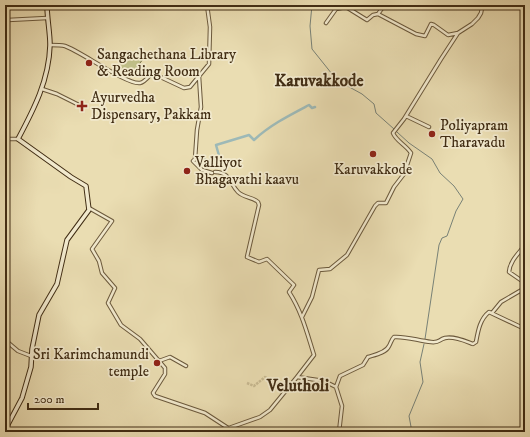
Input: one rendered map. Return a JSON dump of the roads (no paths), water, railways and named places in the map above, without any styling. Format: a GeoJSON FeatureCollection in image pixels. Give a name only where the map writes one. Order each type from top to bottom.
{"type":"FeatureCollection","features":[{"type":"Feature","properties":{"kind":"main road"},"geometry":{"type":"LineString","coordinates":[[5,430],[22,398],[32,367],[32,349],[40,315],[56,284],[67,240],[86,215],[89,208],[86,186],[18,139],[42,89],[47,66],[50,45],[47,5]]}},
{"type":"Feature","properties":{"kind":"street"},"geometry":{"type":"LineString","coordinates":[[50,45],[64,45],[93,62],[131,81],[140,83],[145,81],[152,73],[184,88],[188,88],[209,64],[210,27],[207,5]]}},
{"type":"Feature","properties":{"kind":"street"},"geometry":{"type":"LineString","coordinates":[[326,23],[336,9],[346,7],[367,20],[373,15],[378,14],[383,7],[388,5]]}},
{"type":"Feature","properties":{"kind":"street"},"geometry":{"type":"LineString","coordinates":[[378,14],[416,34],[425,36],[431,24],[448,35],[458,33],[472,24],[481,14],[484,5]]}},
{"type":"Feature","properties":{"kind":"street"},"geometry":{"type":"LineString","coordinates":[[5,17],[8,20],[47,18]]}},
{"type":"Feature","properties":{"kind":"street"},"geometry":{"type":"LineString","coordinates":[[302,317],[312,297],[319,270],[330,269],[347,255],[375,206],[378,203],[386,204],[394,187],[404,174],[411,153],[409,149],[394,136],[393,133],[406,116],[440,59],[458,33]]}},
{"type":"Feature","properties":{"kind":"street"},"geometry":{"type":"LineString","coordinates":[[199,76],[201,107],[195,159],[193,161],[202,170],[214,173],[223,173],[229,177],[238,192],[255,199],[258,202],[247,257],[259,262],[267,259],[294,285],[289,292],[297,304],[314,355],[298,377],[270,410],[260,417],[228,428],[221,432]]}},
{"type":"Feature","properties":{"kind":"street"},"geometry":{"type":"LineString","coordinates":[[42,89],[57,94],[79,105]]}},
{"type":"Feature","properties":{"kind":"street"},"geometry":{"type":"LineString","coordinates":[[406,116],[429,128]]}},
{"type":"Feature","properties":{"kind":"street"},"geometry":{"type":"LineString","coordinates":[[5,139],[18,139]]}},
{"type":"Feature","properties":{"kind":"street"},"geometry":{"type":"LineString","coordinates":[[89,208],[112,221],[92,249],[99,261],[102,273],[115,288],[108,303],[121,325],[140,339],[165,368],[165,374],[153,394],[205,413],[228,428]]}},
{"type":"Feature","properties":{"kind":"street"},"geometry":{"type":"LineString","coordinates":[[525,245],[512,260],[509,266],[509,272],[525,283]]}},
{"type":"Feature","properties":{"kind":"street"},"geometry":{"type":"LineString","coordinates":[[492,313],[501,302],[525,288]]}},
{"type":"Feature","properties":{"kind":"street"},"geometry":{"type":"LineString","coordinates":[[339,432],[342,406],[336,387],[340,376],[363,365],[368,356],[385,351],[389,347],[394,337],[419,341],[439,342],[446,338],[452,337],[473,344],[476,342],[479,328],[486,313],[489,312],[525,329]]}},
{"type":"Feature","properties":{"kind":"street"},"geometry":{"type":"LineString","coordinates":[[5,340],[18,351],[32,356]]}},
{"type":"Feature","properties":{"kind":"street"},"geometry":{"type":"LineString","coordinates":[[159,361],[170,357],[186,366]]}},
{"type":"Feature","properties":{"kind":"street"},"geometry":{"type":"LineString","coordinates":[[298,377],[324,381],[336,387]]}},
{"type":"Feature","properties":{"kind":"waterway"},"geometry":{"type":"LineString","coordinates":[[312,5],[310,26],[312,49],[332,74],[342,83],[362,94],[374,104],[376,113],[394,129]]}},
{"type":"Feature","properties":{"kind":"waterway"},"geometry":{"type":"LineString","coordinates":[[201,158],[208,161],[220,159],[216,145],[249,135],[254,140],[273,125],[309,105],[312,108],[315,107]]}},
{"type":"Feature","properties":{"kind":"waterway"},"geometry":{"type":"LineString","coordinates":[[397,132],[409,143],[432,159],[440,173],[454,186],[463,199],[456,211],[447,236],[442,238],[439,245],[425,339]]}},
{"type":"Feature","properties":{"kind":"waterway"},"geometry":{"type":"LineString","coordinates":[[412,432],[409,416],[423,382],[420,362],[424,344]]}},
{"type":"Feature","properties":{"kind":"tunnel"},"geometry":{"type":"LineString","coordinates":[[247,383],[254,386],[265,377],[286,390]]}},
{"type":"Feature","properties":{"kind":"place","name":"Sangachethana Library & Reading Room"},"geometry":{"type":"Point","coordinates":[89,63]}},
{"type":"Feature","properties":{"kind":"place","name":"Ayurvedha Dispensary, Pakkam"},"geometry":{"type":"Point","coordinates":[82,106]}},
{"type":"Feature","properties":{"kind":"place","name":"Poliyapram Tharavadu"},"geometry":{"type":"Point","coordinates":[432,134]}},
{"type":"Feature","properties":{"kind":"place","name":"Karuvakkode"},"geometry":{"type":"Point","coordinates":[373,154]}},
{"type":"Feature","properties":{"kind":"place","name":"Valliyot Bhagavathi kaavu"},"geometry":{"type":"Point","coordinates":[187,171]}},
{"type":"Feature","properties":{"kind":"place","name":"Sri Karimchamundi temple"},"geometry":{"type":"Point","coordinates":[157,363]}},
{"type":"Feature","properties":{"kind":"district","name":"Karuvakkode"},"geometry":{"type":"Point","coordinates":[319,80]}},
{"type":"Feature","properties":{"kind":"district","name":"Velutholi"},"geometry":{"type":"Point","coordinates":[298,385]}}]}
